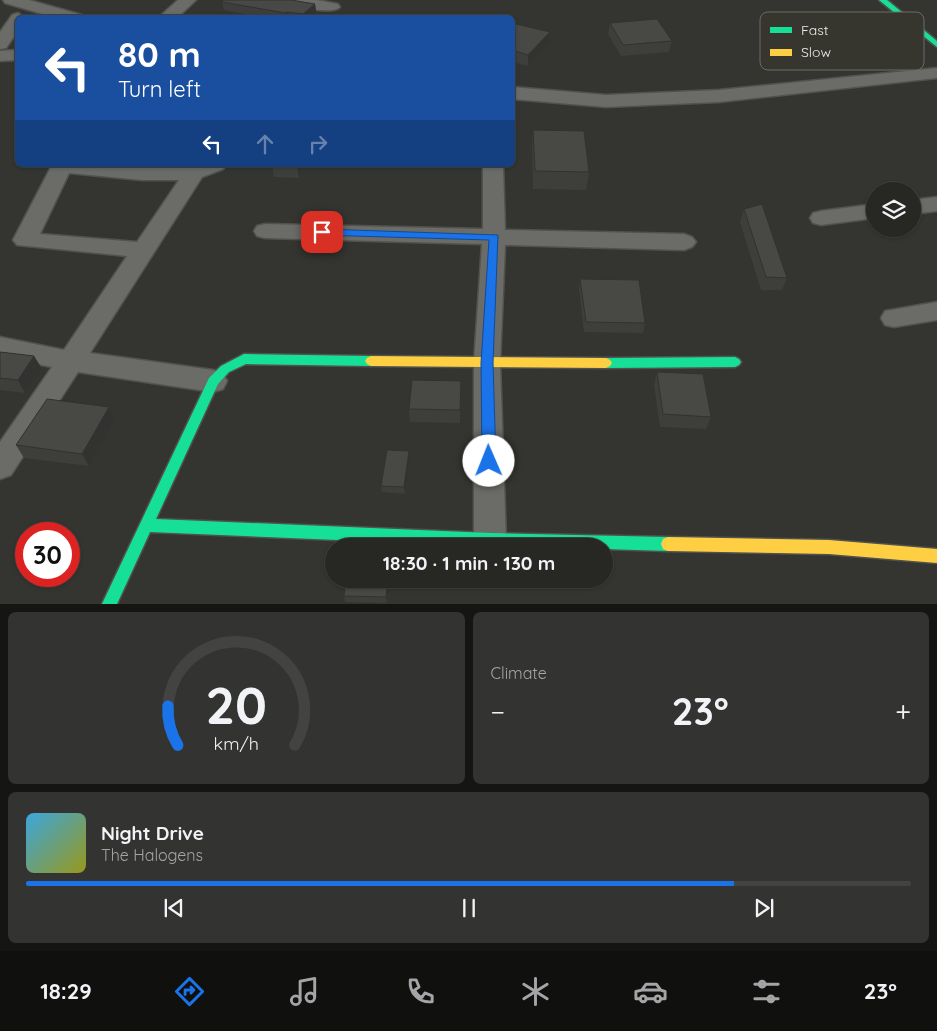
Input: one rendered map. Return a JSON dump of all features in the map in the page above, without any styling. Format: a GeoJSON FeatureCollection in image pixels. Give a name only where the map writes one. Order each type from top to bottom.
{"type":"FeatureCollection","features":[{"type":"Feature","properties":{"kind":"street"},"geometry":{"type":"LineString","coordinates":[[170,15],[188,0]]}},
{"type":"Feature","properties":{"kind":"street"},"geometry":{"type":"LineString","coordinates":[[286,0],[332,7]]}},
{"type":"Feature","properties":{"kind":"street"},"geometry":{"type":"LineString","coordinates":[[883,0],[899,12]]}},
{"type":"Feature","properties":{"kind":"street"},"geometry":{"type":"LineString","coordinates":[[18,15],[19,2],[65,15]]}},
{"type":"Feature","properties":{"kind":"street"},"geometry":{"type":"LineString","coordinates":[[0,44],[15,22]]}},
{"type":"Feature","properties":{"kind":"street"},"geometry":{"type":"LineString","coordinates":[[0,56],[15,55]]}},
{"type":"Feature","properties":{"kind":"street"},"geometry":{"type":"LineString","coordinates":[[515,93],[606,101],[719,96],[937,73]]}},
{"type":"Feature","properties":{"kind":"street"},"geometry":{"type":"LineString","coordinates":[[61,167],[25,240],[143,250]]}},
{"type":"Feature","properties":{"kind":"street"},"geometry":{"type":"LineString","coordinates":[[82,167],[131,172],[193,174],[210,170],[214,167]]}},
{"type":"Feature","properties":{"kind":"street"},"geometry":{"type":"LineString","coordinates":[[490,538],[487,363],[494,237],[493,167]]}},
{"type":"Feature","properties":{"kind":"street"},"geometry":{"type":"LineString","coordinates":[[0,466],[193,174]]}},
{"type":"Feature","properties":{"kind":"street"},"geometry":{"type":"LineString","coordinates":[[921,206],[937,204]]}},
{"type":"Feature","properties":{"kind":"street"},"geometry":{"type":"LineString","coordinates":[[821,218],[866,212]]}},
{"type":"Feature","properties":{"kind":"street"},"geometry":{"type":"LineString","coordinates":[[265,231],[684,242]]}},
{"type":"Feature","properties":{"kind":"street"},"geometry":{"type":"LineString","coordinates":[[894,318],[937,311]]}},
{"type":"Feature","properties":{"kind":"street"},"geometry":{"type":"LineString","coordinates":[[0,346],[71,361],[214,381]]}},
{"type":"Feature","properties":{"kind":"street"},"geometry":{"type":"LineString","coordinates":[[109,604],[148,525],[214,381],[225,369],[244,359],[487,363],[735,362]]}},
{"type":"Feature","properties":{"kind":"street"},"geometry":{"type":"LineString","coordinates":[[148,525],[444,538]]}},
{"type":"Feature","properties":{"kind":"street"},"geometry":{"type":"LineString","coordinates":[[613,543],[829,547],[937,556]]}},
{"type":"Feature","properties":{"kind":"building"},"geometry":{"type":"Polygon","coordinates":[[[223,0],[291,0],[315,4],[303,14],[285,13],[222,2],[223,0]]]}},
{"type":"Feature","properties":{"kind":"building"},"geometry":{"type":"Polygon","coordinates":[[[657,19],[672,41],[623,45],[610,23],[657,19]]]}},
{"type":"Feature","properties":{"kind":"building"},"geometry":{"type":"Polygon","coordinates":[[[515,25],[550,32],[528,55],[515,51],[515,25]]]}},
{"type":"Feature","properties":{"kind":"building"},"geometry":{"type":"Polygon","coordinates":[[[533,130],[584,131],[589,172],[535,171],[533,130]]]}},
{"type":"Feature","properties":{"kind":"building"},"geometry":{"type":"Polygon","coordinates":[[[762,204],[787,278],[766,277],[744,209],[762,204]]]}},
{"type":"Feature","properties":{"kind":"building"},"geometry":{"type":"Polygon","coordinates":[[[580,279],[639,280],[645,323],[586,322],[580,279]]]}},
{"type":"Feature","properties":{"kind":"building"},"geometry":{"type":"Polygon","coordinates":[[[0,352],[34,356],[18,380],[0,378],[0,352]]]}},
{"type":"Feature","properties":{"kind":"building"},"geometry":{"type":"Polygon","coordinates":[[[657,372],[703,374],[711,417],[663,414],[657,372]]]}},
{"type":"Feature","properties":{"kind":"building"},"geometry":{"type":"Polygon","coordinates":[[[412,380],[461,381],[460,410],[409,409],[412,380]]]}},
{"type":"Feature","properties":{"kind":"building"},"geometry":{"type":"Polygon","coordinates":[[[47,399],[109,407],[82,454],[16,445],[47,399]]]}},
{"type":"Feature","properties":{"kind":"building"},"geometry":{"type":"Polygon","coordinates":[[[387,450],[409,451],[404,487],[381,486],[387,450]]]}},
{"type":"Feature","properties":{"kind":"building"},"geometry":{"type":"Polygon","coordinates":[[[345,588],[387,588],[386,597],[344,596],[345,588]]]}},
{"type":"Feature","properties":{"kind":"traffic: fast"},"geometry":{"type":"LineString","coordinates":[[883,0],[897,12]]}},
{"type":"Feature","properties":{"kind":"traffic: fast"},"geometry":{"type":"LineString","coordinates":[[924,34],[937,45]]}},
{"type":"Feature","properties":{"kind":"traffic: fast"},"geometry":{"type":"LineString","coordinates":[[109,604],[213,381],[225,369],[244,359],[371,361]]}},
{"type":"Feature","properties":{"kind":"traffic: fast"},"geometry":{"type":"LineString","coordinates":[[606,363],[735,362]]}},
{"type":"Feature","properties":{"kind":"traffic: fast"},"geometry":{"type":"LineString","coordinates":[[148,525],[490,540],[668,544]]}},
{"type":"Feature","properties":{"kind":"traffic: slow"},"geometry":{"type":"LineString","coordinates":[[371,361],[606,363]]}},
{"type":"Feature","properties":{"kind":"traffic: slow"},"geometry":{"type":"LineString","coordinates":[[668,544],[829,547],[937,556]]}},
{"type":"Feature","properties":{"kind":"route"},"geometry":{"type":"LineString","coordinates":[[322,232],[494,237],[487,363],[489,461]]}}]}
